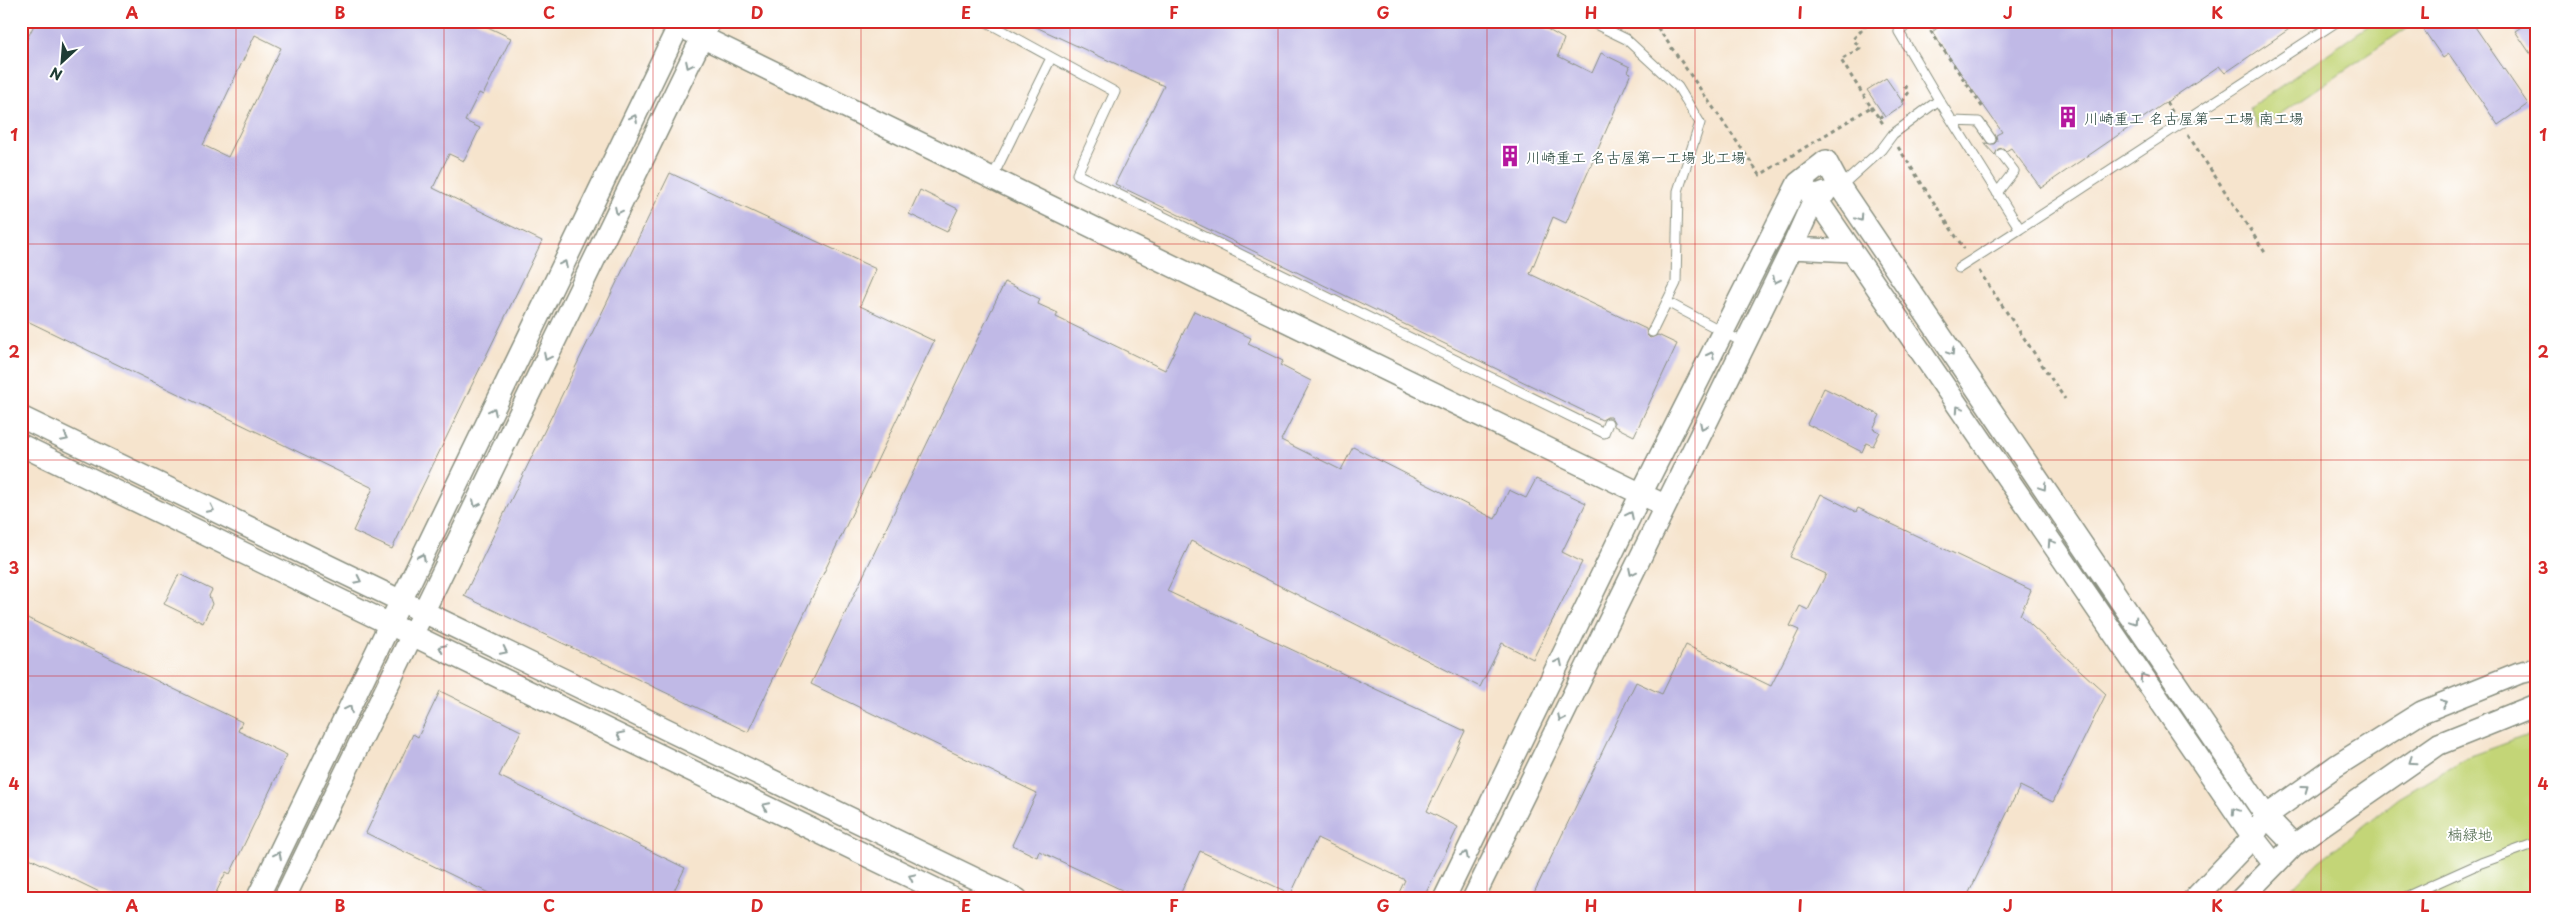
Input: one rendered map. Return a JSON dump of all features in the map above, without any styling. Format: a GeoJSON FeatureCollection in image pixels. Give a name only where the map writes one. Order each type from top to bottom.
{"type":"FeatureCollection","features":[{"type":"Feature","properties":{"kind":"street"},"geometry":{"type":"LineString","coordinates":[[257,899],[676,23],[706,29],[992,178],[1664,505]]}},
{"type":"Feature","properties":{"kind":"street"},"geometry":{"type":"LineString","coordinates":[[284,899],[706,29]]}},
{"type":"Feature","properties":{"kind":"street"},"geometry":{"type":"LineString","coordinates":[[1444,899],[1641,494],[1798,183],[1826,161],[1840,187],[2266,816],[2294,845]]}},
{"type":"Feature","properties":{"kind":"street"},"geometry":{"type":"LineString","coordinates":[[1798,183],[1815,197],[2253,837],[2274,864]]}},
{"type":"Feature","properties":{"kind":"street"},"geometry":{"type":"LineString","coordinates":[[1473,899],[1664,505],[1792,248],[1815,197],[1840,187]]}},
{"type":"Feature","properties":{"kind":"street"},"geometry":{"type":"LineString","coordinates":[[1792,248],[1852,251]]}},
{"type":"Feature","properties":{"kind":"street"},"geometry":{"type":"LineString","coordinates":[[21,417],[1017,899]]}},
{"type":"Feature","properties":{"kind":"street"},"geometry":{"type":"LineString","coordinates":[[21,446],[413,634],[956,899]]}},
{"type":"Feature","properties":{"kind":"street"},"geometry":{"type":"LineString","coordinates":[[2194,899],[2253,837],[2266,816],[2336,766],[2422,712],[2519,673],[2536,669]]}},
{"type":"Feature","properties":{"kind":"street"},"geometry":{"type":"LineString","coordinates":[[2241,899],[2294,845],[2438,744],[2536,705]]}},
{"type":"Feature","properties":{"kind":"lane"},"geometry":{"type":"LineString","coordinates":[[985,21],[1115,92],[1077,174],[1604,433],[1608,423]]}},
{"type":"Feature","properties":{"kind":"lane"},"geometry":{"type":"LineString","coordinates":[[1589,21],[1626,39],[1646,57],[1678,87],[1700,123],[1678,191],[1676,283],[1652,332]]}},
{"type":"Feature","properties":{"kind":"lane"},"geometry":{"type":"LineString","coordinates":[[1911,21],[1899,32],[1939,100],[2020,229]]}},
{"type":"Feature","properties":{"kind":"lane"},"geometry":{"type":"LineString","coordinates":[[1959,268],[2338,21]]}},
{"type":"Feature","properties":{"kind":"lane"},"geometry":{"type":"LineString","coordinates":[[992,178],[1051,58]]}},
{"type":"Feature","properties":{"kind":"lane"},"geometry":{"type":"LineString","coordinates":[[1840,187],[1881,150],[1893,134],[1939,100]]}},
{"type":"Feature","properties":{"kind":"lane"},"geometry":{"type":"LineString","coordinates":[[1953,121],[1979,122],[1991,139]]}},
{"type":"Feature","properties":{"kind":"lane"},"geometry":{"type":"LineString","coordinates":[[1997,193],[2014,171],[2002,154]]}},
{"type":"Feature","properties":{"kind":"lane"},"geometry":{"type":"LineString","coordinates":[[1667,302],[1744,342]]}},
{"type":"Feature","properties":{"kind":"lane"},"geometry":{"type":"LineString","coordinates":[[2401,899],[2481,863],[2536,843]]}},
{"type":"Feature","properties":{"kind":"path"},"geometry":{"type":"LineString","coordinates":[[1654,21],[1760,175],[1872,107],[1841,60],[1860,48],[1853,39],[1865,27],[1861,21]]}},
{"type":"Feature","properties":{"kind":"path"},"geometry":{"type":"LineString","coordinates":[[1942,21],[1930,30],[1988,116],[1979,122]]}},
{"type":"Feature","properties":{"kind":"path"},"geometry":{"type":"LineString","coordinates":[[1902,102],[1909,92],[1904,85]]}},
{"type":"Feature","properties":{"kind":"path"},"geometry":{"type":"LineString","coordinates":[[1879,118],[1884,114]]}},
{"type":"Feature","properties":{"kind":"path"},"geometry":{"type":"LineString","coordinates":[[2209,164],[2266,254]]}},
{"type":"Feature","properties":{"kind":"green space"},"geometry":{"type":"Polygon","coordinates":[[[2375,21],[2417,21],[2258,129],[2249,108],[2375,21]]]}},
{"type":"Feature","properties":{"kind":"green space","name":"楠緑地"},"geometry":{"type":"Polygon","coordinates":[[[2536,732],[2536,899],[2281,899],[2318,862],[2399,798],[2470,756],[2536,732]]]}},
{"type":"Feature","properties":{"kind":"building"},"geometry":{"type":"Polygon","coordinates":[[[36,21],[475,21],[511,38],[483,95],[479,93],[465,121],[480,128],[464,161],[449,154],[433,188],[542,241],[392,549],[353,531],[373,488],[21,318],[21,51],[36,21]],[[255,35],[203,145],[228,157],[281,48],[255,35]]]}},
{"type":"Feature","properties":{"kind":"building"},"geometry":{"type":"Polygon","coordinates":[[[1023,21],[1533,21],[1564,39],[1558,56],[1592,73],[1601,53],[1630,67],[1628,72],[1631,73],[1566,223],[1553,217],[1530,274],[1646,329],[1647,335],[1650,338],[1658,335],[1677,344],[1634,436],[1614,426],[1611,417],[1602,420],[1115,184],[1164,86],[1023,21]]]}},
{"type":"Feature","properties":{"kind":"building","name":"川崎重工 名古屋第一工場 南工場"},"geometry":{"type":"Polygon","coordinates":[[[1947,21],[2301,21],[2225,73],[2219,66],[2041,188],[2011,148],[2006,151],[2003,148],[1998,149],[1995,155],[1984,143],[1994,144],[1997,141],[1996,135],[2002,132],[1932,32],[1947,21]]]}},
{"type":"Feature","properties":{"kind":"building"},"geometry":{"type":"Polygon","coordinates":[[[2434,21],[2471,21],[2528,104],[2498,125],[2449,54],[2443,58],[2423,29],[2434,21]]]}},
{"type":"Feature","properties":{"kind":"building"},"geometry":{"type":"Polygon","coordinates":[[[2529,22],[2536,31],[2536,62],[2515,31],[2529,22]]]}},
{"type":"Feature","properties":{"kind":"building"},"geometry":{"type":"Polygon","coordinates":[[[1886,78],[1904,104],[1885,117],[1867,90],[1886,78]]]}},
{"type":"Feature","properties":{"kind":"building"},"geometry":{"type":"Polygon","coordinates":[[[670,173],[876,269],[860,306],[934,341],[748,732],[464,596],[670,173]]]}},
{"type":"Feature","properties":{"kind":"building"},"geometry":{"type":"Polygon","coordinates":[[[920,190],[958,209],[947,232],[909,214],[920,190]]]}},
{"type":"Feature","properties":{"kind":"building"},"geometry":{"type":"Polygon","coordinates":[[[1005,282],[1040,299],[1038,304],[1058,313],[1056,317],[1165,370],[1194,311],[1251,338],[1248,344],[1283,361],[1280,365],[1311,381],[1281,440],[1341,470],[1353,447],[1495,519],[1509,490],[1526,498],[1536,479],[1586,503],[1562,552],[1582,562],[1533,659],[1502,643],[1480,687],[1191,541],[1167,591],[1465,731],[1427,811],[1458,827],[1423,899],[1396,899],[1405,880],[1317,838],[1291,894],[1200,851],[1178,899],[1141,899],[1039,851],[1037,857],[1012,845],[1037,793],[811,684],[1005,282]]]}},
{"type":"Feature","properties":{"kind":"building"},"geometry":{"type":"Polygon","coordinates":[[[1824,388],[1880,415],[1873,429],[1880,432],[1873,446],[1866,443],[1862,452],[1807,424],[1824,388]]]}},
{"type":"Feature","properties":{"kind":"building"},"geometry":{"type":"Polygon","coordinates":[[[1821,494],[1856,512],[1858,508],[2031,590],[2020,615],[2106,694],[2053,802],[2020,786],[1966,899],[1531,899],[1636,682],[1662,694],[1686,645],[1771,686],[1799,630],[1790,626],[1800,606],[1808,610],[1826,574],[1790,557],[1821,494]]]}},
{"type":"Feature","properties":{"kind":"building"},"geometry":{"type":"Polygon","coordinates":[[[179,574],[212,590],[209,596],[212,604],[203,623],[164,604],[179,574]]]}},
{"type":"Feature","properties":{"kind":"building"},"geometry":{"type":"Polygon","coordinates":[[[21,615],[242,722],[238,731],[287,755],[230,874],[226,872],[213,899],[114,899],[21,854],[21,615]]]}},
{"type":"Feature","properties":{"kind":"building"},"geometry":{"type":"Polygon","coordinates":[[[440,691],[521,731],[499,776],[685,868],[670,899],[501,899],[366,833],[413,734],[418,737],[440,691]]]}},
{"type":"Feature","properties":{"kind":"place","name":"川崎重工 名古屋第一工場 南工場"},"geometry":{"type":"Point","coordinates":[2068,117]}},
{"type":"Feature","properties":{"kind":"place","name":"川崎重工 名古屋第一工場 北工場"},"geometry":{"type":"Point","coordinates":[1510,156]}}]}
